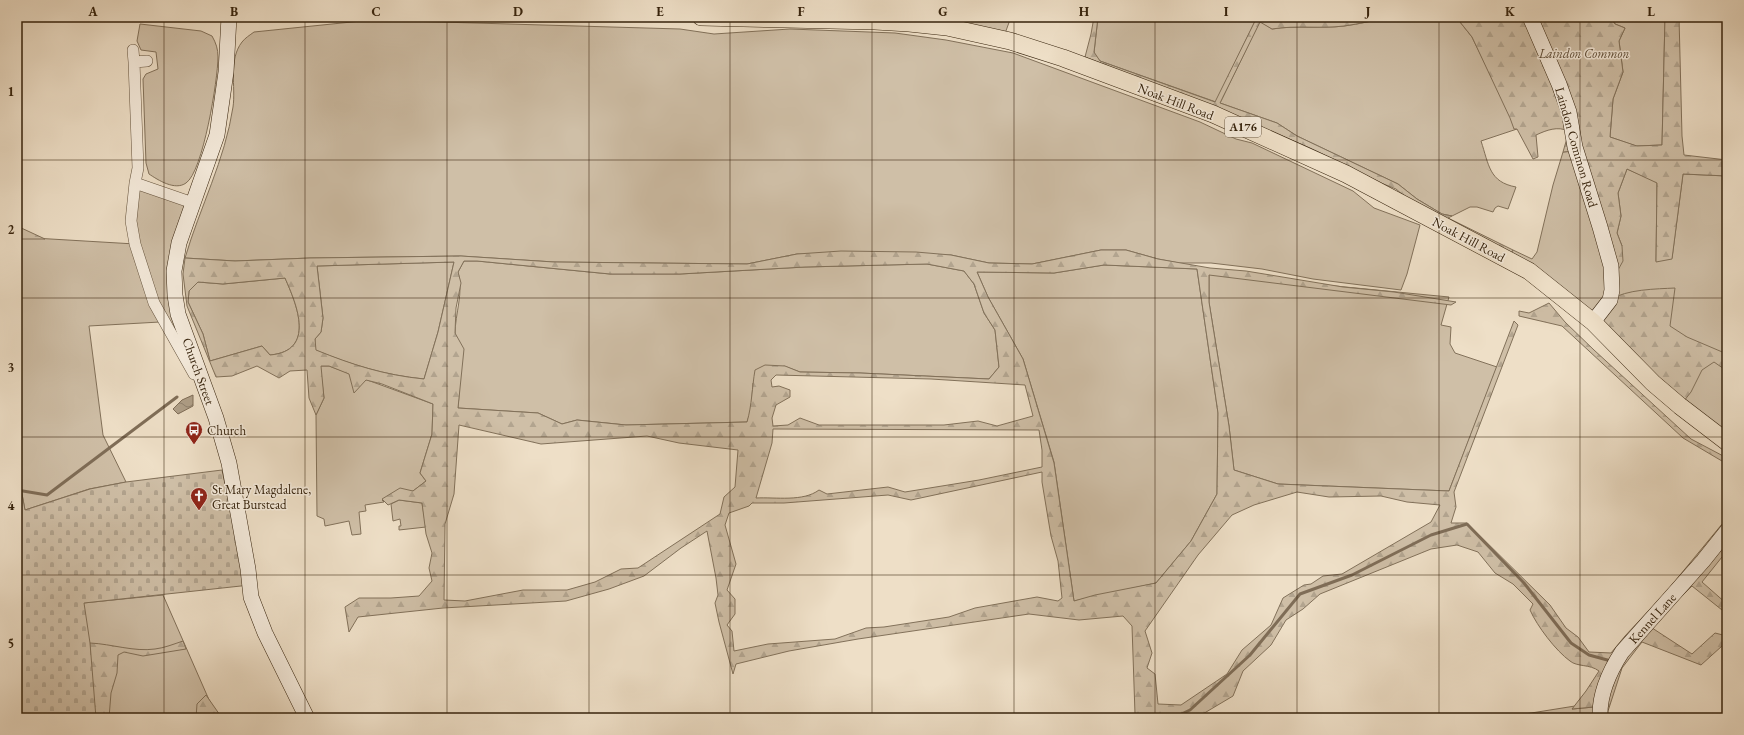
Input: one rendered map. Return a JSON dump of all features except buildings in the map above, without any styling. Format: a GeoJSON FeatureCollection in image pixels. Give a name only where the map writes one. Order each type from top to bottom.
{"type":"FeatureCollection","features":[{"type":"Feature","properties":{"kind":"main road","name":"Noak Hill Road"},"geometry":{"type":"LineString","coordinates":[[701,17],[909,23],[944,27],[1010,41],[1063,58],[1212,114],[1346,174],[1529,270],[1593,322],[1653,383],[1727,442]]}},
{"type":"Feature","properties":{"kind":"main road","name":"Noak Hill Road"},"geometry":{"type":"LineString","coordinates":[[1709,427],[1727,436]]}},
{"type":"Feature","properties":{"kind":"street","name":"Church Street"},"geometry":{"type":"LineString","coordinates":[[229,17],[226,72],[217,135],[179,243],[174,271],[175,295],[178,314],[221,431],[229,463],[248,569],[251,597],[265,633],[307,718]]}},
{"type":"Feature","properties":{"kind":"street","name":"Laindon Common Road"},"geometry":{"type":"LineString","coordinates":[[1530,17],[1559,84],[1569,112],[1575,147],[1611,266],[1612,290],[1610,300],[1593,322]]}},
{"type":"Feature","properties":{"kind":"street"},"geometry":{"type":"LineString","coordinates":[[133,50],[138,168],[131,221],[135,244],[154,303],[201,387],[206,390]]}},
{"type":"Feature","properties":{"kind":"street"},"geometry":{"type":"LineString","coordinates":[[134,62],[147,61]]}},
{"type":"Feature","properties":{"kind":"street"},"geometry":{"type":"LineString","coordinates":[[135,183],[193,203]]}},
{"type":"Feature","properties":{"kind":"street","name":"Kennel Lane"},"geometry":{"type":"LineString","coordinates":[[1600,718],[1601,702],[1606,682],[1612,667],[1622,652],[1727,531]]}},
{"type":"Feature","properties":{"kind":"green space"},"geometry":{"type":"Polygon","coordinates":[[[947,17],[1011,17],[1003,39],[947,27],[947,17]]]}},
{"type":"Feature","properties":{"kind":"green space"},"geometry":{"type":"Polygon","coordinates":[[[1094,17],[1098,17],[1094,52],[1100,61],[1215,102],[1257,17],[1390,17],[1335,27],[1290,27],[1272,29],[1260,22],[1220,103],[1277,123],[1297,136],[1398,184],[1417,199],[1442,214],[1452,216],[1448,218],[1513,250],[1510,255],[1416,206],[1396,189],[1310,148],[1233,115],[1085,57],[1094,17]]]}},
{"type":"Feature","properties":{"kind":"green space"},"geometry":{"type":"Polygon","coordinates":[[[1098,17],[1257,17],[1216,102],[1100,61],[1094,53],[1098,17]]]}},
{"type":"Feature","properties":{"kind":"green space"},"geometry":{"type":"Polygon","coordinates":[[[1390,17],[1456,17],[1472,37],[1517,129],[1481,141],[1488,165],[1495,177],[1507,185],[1516,187],[1508,209],[1498,206],[1493,212],[1477,207],[1470,207],[1452,216],[1442,214],[1417,199],[1398,184],[1297,136],[1277,123],[1220,103],[1260,21],[1272,29],[1290,27],[1344,26],[1390,17]]]}},
{"type":"Feature","properties":{"kind":"green space","name":"Laindon Common"},"geometry":{"type":"Polygon","coordinates":[[[1456,17],[1610,17],[1615,24],[1625,28],[1619,41],[1623,72],[1613,99],[1610,137],[1637,146],[1662,145],[1665,17],[1679,17],[1682,136],[1684,155],[1727,160],[1727,176],[1683,174],[1672,259],[1656,262],[1657,183],[1627,169],[1618,193],[1621,216],[1617,233],[1622,246],[1623,261],[1613,279],[1574,151],[1563,152],[1569,131],[1556,129],[1548,130],[1536,135],[1538,157],[1533,159],[1517,129],[1514,129],[1472,37],[1456,17]]]}},
{"type":"Feature","properties":{"kind":"green space"},"geometry":{"type":"Polygon","coordinates":[[[1610,17],[1665,17],[1662,145],[1636,146],[1610,137],[1613,99],[1623,72],[1619,41],[1625,28],[1615,24],[1610,17]]]}},
{"type":"Feature","properties":{"kind":"green space"},"geometry":{"type":"Polygon","coordinates":[[[371,20],[680,29],[714,34],[790,29],[895,33],[946,40],[1013,53],[1200,122],[1236,139],[1252,143],[1353,191],[1374,208],[1420,225],[1407,274],[1401,290],[1313,279],[1262,269],[1211,263],[1179,263],[1126,250],[1101,250],[1032,264],[989,263],[951,255],[797,254],[747,264],[554,262],[460,256],[310,258],[235,261],[185,258],[224,146],[234,99],[233,74],[235,57],[242,42],[254,32],[371,20]]]}},
{"type":"Feature","properties":{"kind":"green space"},"geometry":{"type":"Polygon","coordinates":[[[140,24],[201,31],[212,36],[218,51],[212,104],[204,144],[192,175],[186,183],[182,185],[177,186],[162,182],[149,174],[146,163],[143,79],[146,74],[158,69],[156,52],[141,50],[137,41],[140,24]]]}},
{"type":"Feature","properties":{"kind":"green space"},"geometry":{"type":"Polygon","coordinates":[[[1574,151],[1622,246],[1617,233],[1621,216],[1618,193],[1627,169],[1657,182],[1656,261],[1672,258],[1683,174],[1727,176],[1727,432],[1709,427],[1508,259],[1513,250],[1532,259],[1537,252],[1553,185],[1563,152],[1574,151]]]}},
{"type":"Feature","properties":{"kind":"green space"},"geometry":{"type":"Polygon","coordinates":[[[135,183],[193,203],[175,295],[206,390],[160,322],[89,326],[103,435],[126,482],[89,489],[25,510],[21,489],[17,489],[17,237],[135,244],[135,183]]]}},
{"type":"Feature","properties":{"kind":"green space"},"geometry":{"type":"Polygon","coordinates":[[[17,226],[45,239],[17,239],[17,226]]]}},
{"type":"Feature","properties":{"kind":"green space"},"geometry":{"type":"Polygon","coordinates":[[[1101,250],[1126,250],[1158,259],[1210,268],[1246,271],[1343,287],[1394,292],[1456,302],[1451,305],[1209,275],[1209,302],[1229,426],[1234,470],[1278,484],[1449,491],[1514,321],[1518,325],[1454,492],[1456,507],[1451,523],[1467,523],[1550,605],[1566,628],[1578,637],[1589,652],[1611,653],[1666,592],[1727,518],[1727,524],[1657,608],[1594,707],[1572,709],[1599,671],[1592,667],[1573,663],[1565,657],[1547,638],[1537,623],[1530,610],[1533,604],[1513,584],[1495,573],[1478,552],[1457,545],[1431,549],[1320,594],[1303,609],[1286,620],[1271,645],[1243,671],[1233,696],[1196,718],[1132,718],[1135,714],[1132,626],[1123,616],[1079,620],[1029,614],[858,639],[789,651],[736,664],[733,674],[715,603],[718,595],[707,531],[681,548],[644,576],[609,589],[566,601],[443,608],[358,617],[349,632],[345,607],[359,598],[419,596],[432,581],[429,568],[432,553],[426,534],[422,503],[399,500],[388,505],[382,499],[400,488],[413,491],[426,481],[420,473],[432,434],[433,404],[382,384],[366,380],[354,393],[349,374],[329,366],[321,366],[324,398],[316,415],[309,398],[307,370],[290,371],[279,378],[257,366],[232,376],[216,377],[187,306],[183,274],[185,258],[235,261],[310,258],[461,256],[554,262],[747,264],[797,254],[841,251],[916,252],[951,255],[989,263],[1032,264],[1101,250]],[[464,261],[458,272],[461,283],[456,308],[455,333],[464,349],[458,408],[538,413],[562,424],[577,420],[626,425],[747,422],[755,370],[765,365],[785,366],[800,372],[860,373],[989,379],[999,367],[995,330],[984,313],[974,284],[964,271],[927,264],[805,267],[680,274],[610,274],[464,261]],[[454,262],[317,266],[323,318],[321,332],[315,339],[316,350],[369,369],[395,375],[424,379],[438,332],[454,262]],[[1104,265],[1054,273],[977,272],[988,297],[1023,359],[1054,463],[1074,601],[1095,595],[1156,583],[1191,541],[1217,494],[1218,413],[1197,269],[1104,265]],[[285,278],[223,284],[198,282],[189,291],[188,302],[203,334],[210,361],[262,346],[270,355],[284,352],[293,345],[298,336],[298,313],[285,278]],[[776,375],[771,380],[772,387],[779,386],[790,390],[790,397],[776,405],[772,418],[773,426],[788,425],[800,418],[819,425],[944,425],[978,421],[997,426],[1033,416],[1025,385],[931,379],[776,375]],[[459,425],[454,494],[445,524],[444,600],[465,601],[523,590],[567,590],[595,582],[621,569],[638,568],[720,514],[724,497],[735,487],[738,450],[679,443],[647,436],[541,444],[459,425]],[[773,429],[772,443],[756,498],[797,498],[813,494],[819,490],[827,494],[888,487],[905,492],[979,480],[1042,467],[1042,450],[1039,430],[773,429]],[[1042,472],[911,500],[888,495],[784,503],[752,503],[749,506],[729,513],[725,525],[736,564],[727,590],[735,599],[735,614],[727,625],[732,631],[734,651],[768,644],[835,639],[866,628],[884,627],[949,617],[975,608],[1037,597],[1058,601],[1062,598],[1058,561],[1051,536],[1042,482],[1042,472]],[[1297,492],[1254,505],[1232,515],[1198,555],[1145,631],[1152,653],[1147,668],[1155,674],[1158,704],[1181,705],[1227,674],[1242,650],[1271,625],[1283,598],[1304,585],[1311,584],[1323,576],[1342,574],[1431,522],[1440,505],[1407,502],[1381,496],[1329,497],[1297,492]]]}},
{"type":"Feature","properties":{"kind":"green space"},"geometry":{"type":"Polygon","coordinates":[[[464,261],[610,274],[680,274],[805,267],[927,264],[964,271],[974,284],[984,313],[995,330],[999,367],[989,379],[860,373],[800,372],[784,366],[753,383],[751,410],[747,422],[626,425],[577,420],[562,424],[538,413],[458,408],[459,380],[455,326],[460,295],[460,280],[458,272],[464,261]]]}},
{"type":"Feature","properties":{"kind":"green space"},"geometry":{"type":"Polygon","coordinates":[[[454,262],[438,332],[424,379],[368,369],[315,350],[315,339],[321,332],[323,318],[317,266],[454,262]]]}},
{"type":"Feature","properties":{"kind":"green space"},"geometry":{"type":"Polygon","coordinates":[[[1104,265],[1197,269],[1218,413],[1217,494],[1191,541],[1156,583],[1074,601],[1054,462],[1023,359],[988,297],[977,272],[1054,273],[1104,265]]]}},
{"type":"Feature","properties":{"kind":"green space"},"geometry":{"type":"Polygon","coordinates":[[[1209,271],[1304,283],[1449,297],[1441,325],[1451,327],[1450,344],[1455,353],[1497,367],[1449,491],[1278,484],[1234,470],[1229,426],[1209,302],[1209,271]]]}},
{"type":"Feature","properties":{"kind":"green space"},"geometry":{"type":"Polygon","coordinates":[[[285,278],[298,313],[298,336],[293,345],[284,352],[270,355],[262,346],[210,361],[203,334],[188,302],[189,291],[198,282],[223,284],[285,278]]]}},
{"type":"Feature","properties":{"kind":"green space"},"geometry":{"type":"Polygon","coordinates":[[[1675,288],[1670,326],[1687,337],[1727,354],[1727,371],[1714,362],[1702,370],[1691,392],[1680,406],[1593,322],[1606,304],[1617,296],[1642,290],[1675,288]]]}},
{"type":"Feature","properties":{"kind":"green space"},"geometry":{"type":"Polygon","coordinates":[[[1549,303],[1565,322],[1594,350],[1691,439],[1727,458],[1727,464],[1683,438],[1562,326],[1519,316],[1519,311],[1529,313],[1549,303]]]}},
{"type":"Feature","properties":{"kind":"green space"},"geometry":{"type":"Polygon","coordinates":[[[320,366],[329,366],[433,404],[432,434],[420,473],[426,481],[413,491],[382,500],[384,502],[365,505],[366,511],[359,512],[361,534],[352,535],[349,521],[325,526],[324,519],[317,516],[316,415],[324,398],[320,366]]]}},
{"type":"Feature","properties":{"kind":"green space"},"geometry":{"type":"Polygon","coordinates":[[[222,470],[243,570],[250,585],[84,603],[90,643],[96,718],[17,718],[17,489],[21,489],[25,510],[90,489],[126,482],[222,470]]]}},
{"type":"Feature","properties":{"kind":"green space"},"geometry":{"type":"Polygon","coordinates":[[[399,500],[422,503],[426,527],[399,530],[399,526],[401,526],[400,519],[393,521],[391,504],[399,500]]]}},
{"type":"Feature","properties":{"kind":"green space"},"geometry":{"type":"Polygon","coordinates":[[[1727,531],[1727,552],[1702,582],[1727,604],[1727,614],[1692,586],[1672,606],[1727,531]]]}},
{"type":"Feature","properties":{"kind":"green space"},"geometry":{"type":"Polygon","coordinates":[[[163,595],[217,718],[96,718],[83,603],[163,595]]]}},
{"type":"Feature","properties":{"kind":"green space"},"geometry":{"type":"Polygon","coordinates":[[[1646,624],[1692,654],[1715,633],[1727,636],[1727,647],[1722,646],[1701,665],[1642,642],[1622,668],[1608,711],[1608,718],[1600,718],[1602,697],[1646,624]]]}},
{"type":"Feature","properties":{"kind":"green space"},"geometry":{"type":"Polygon","coordinates":[[[183,641],[186,649],[143,656],[124,652],[118,655],[117,673],[111,693],[109,718],[91,718],[90,643],[147,650],[162,648],[183,641]]]}},
{"type":"Feature","properties":{"kind":"green space"},"geometry":{"type":"Polygon","coordinates":[[[206,695],[222,718],[196,718],[197,704],[206,695]]]}},
{"type":"Feature","properties":{"kind":"green space"},"geometry":{"type":"Polygon","coordinates":[[[1575,706],[1572,709],[1594,707],[1594,718],[1500,718],[1575,706]]]}},
{"type":"Feature","properties":{"kind":"water"},"geometry":{"type":"Polygon","coordinates":[[[193,395],[193,406],[178,414],[173,409],[182,400],[193,395]]]}},
{"type":"Feature","properties":{"kind":"waterway"},"geometry":{"type":"LineString","coordinates":[[17,490],[47,495],[177,397]]}},
{"type":"Feature","properties":{"kind":"waterway"},"geometry":{"type":"LineString","coordinates":[[1173,718],[1190,710],[1250,655],[1300,594],[1352,575],[1431,535],[1467,524],[1524,583],[1571,643],[1589,655],[1611,661]]}},
{"type":"Feature","properties":{"kind":"place","name":"Church"},"geometry":{"type":"Point","coordinates":[194,445]}},
{"type":"Feature","properties":{"kind":"place","name":"St Mary Magdalene, Great Burstead"},"geometry":{"type":"Point","coordinates":[199,511]}}]}
